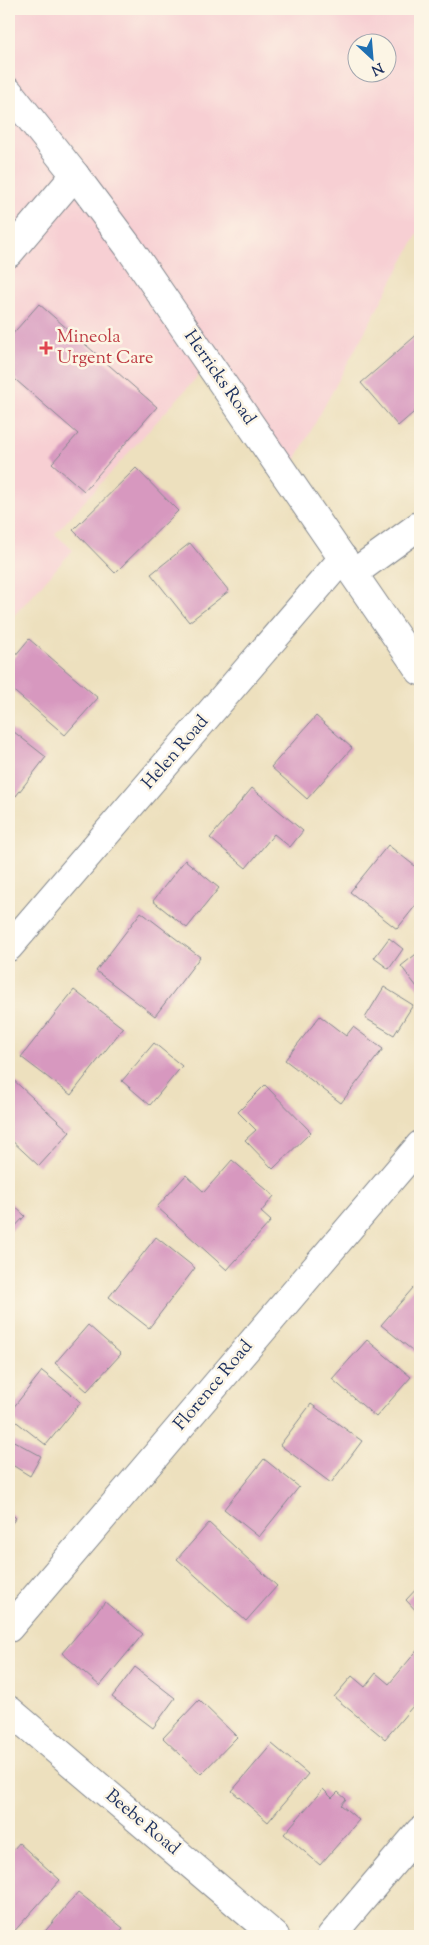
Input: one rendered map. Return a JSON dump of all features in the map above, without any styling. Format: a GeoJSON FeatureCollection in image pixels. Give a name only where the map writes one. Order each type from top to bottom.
{"type":"FeatureCollection","features":[{"type":"Feature","properties":{"kind":"street","name":"Herricks Road"},"geometry":{"type":"LineString","coordinates":[[9,92],[128,246],[349,565],[420,671]]}},
{"type":"Feature","properties":{"kind":"street"},"geometry":{"type":"LineString","coordinates":[[9,253],[75,175]]}},
{"type":"Feature","properties":{"kind":"street","name":"Helen Road"},"geometry":{"type":"LineString","coordinates":[[9,947],[349,565],[420,525]]}},
{"type":"Feature","properties":{"kind":"street","name":"Florence Road"},"geometry":{"type":"LineString","coordinates":[[9,1628],[420,1144]]}},
{"type":"Feature","properties":{"kind":"street","name":"Beebe Road"},"geometry":{"type":"LineString","coordinates":[[9,1710],[275,1936]]}},
{"type":"Feature","properties":{"kind":"street"},"geometry":{"type":"LineString","coordinates":[[331,1936],[420,1831]]}},
{"type":"Feature","properties":{"kind":"shaded area"},"geometry":{"type":"Polygon","coordinates":[[[9,9],[420,9],[420,230],[287,475],[208,365],[55,534],[73,550],[9,621],[9,9]]]}},
{"type":"Feature","properties":{"kind":"building"},"geometry":{"type":"Polygon","coordinates":[[[39,304],[157,407],[84,491],[52,463],[78,434],[9,374],[9,338],[39,304]]]}},
{"type":"Feature","properties":{"kind":"building"},"geometry":{"type":"Polygon","coordinates":[[[420,332],[420,407],[398,426],[361,383],[420,332]]]}},
{"type":"Feature","properties":{"kind":"building"},"geometry":{"type":"Polygon","coordinates":[[[136,468],[178,511],[115,573],[73,530],[136,468]]]}},
{"type":"Feature","properties":{"kind":"building"},"geometry":{"type":"Polygon","coordinates":[[[190,543],[229,591],[189,622],[151,574],[190,543]]]}},
{"type":"Feature","properties":{"kind":"building"},"geometry":{"type":"Polygon","coordinates":[[[29,639],[98,698],[65,735],[9,687],[9,663],[29,639]]]}},
{"type":"Feature","properties":{"kind":"building"},"geometry":{"type":"Polygon","coordinates":[[[316,716],[352,748],[307,799],[271,767],[316,716]]]}},
{"type":"Feature","properties":{"kind":"building"},"geometry":{"type":"Polygon","coordinates":[[[9,728],[46,757],[16,796],[9,791],[9,728]]]}},
{"type":"Feature","properties":{"kind":"building"},"geometry":{"type":"Polygon","coordinates":[[[252,788],[303,831],[290,847],[274,834],[246,868],[210,838],[252,788]]]}},
{"type":"Feature","properties":{"kind":"building"},"geometry":{"type":"Polygon","coordinates":[[[388,845],[420,870],[420,900],[397,929],[350,892],[388,845]]]}},
{"type":"Feature","properties":{"kind":"building"},"geometry":{"type":"Polygon","coordinates":[[[185,860],[219,888],[187,928],[153,901],[185,860]]]}},
{"type":"Feature","properties":{"kind":"building"},"geometry":{"type":"Polygon","coordinates":[[[141,912],[200,957],[155,1016],[96,971],[141,912]]]}},
{"type":"Feature","properties":{"kind":"building"},"geometry":{"type":"Polygon","coordinates":[[[389,938],[403,949],[389,969],[374,958],[389,938]]]}},
{"type":"Feature","properties":{"kind":"building"},"geometry":{"type":"Polygon","coordinates":[[[420,951],[420,991],[401,966],[420,951]]]}},
{"type":"Feature","properties":{"kind":"building"},"geometry":{"type":"Polygon","coordinates":[[[384,987],[413,1005],[394,1035],[365,1018],[384,987]]]}},
{"type":"Feature","properties":{"kind":"building"},"geometry":{"type":"Polygon","coordinates":[[[74,990],[123,1028],[71,1095],[21,1057],[74,990]]]}},
{"type":"Feature","properties":{"kind":"building"},"geometry":{"type":"Polygon","coordinates":[[[320,1016],[346,1036],[353,1027],[383,1049],[341,1103],[285,1060],[320,1016]]]}},
{"type":"Feature","properties":{"kind":"building"},"geometry":{"type":"Polygon","coordinates":[[[154,1043],[182,1066],[150,1105],[122,1081],[154,1043]]]}},
{"type":"Feature","properties":{"kind":"building"},"geometry":{"type":"Polygon","coordinates":[[[9,1076],[70,1132],[39,1166],[9,1138],[9,1076]]]}},
{"type":"Feature","properties":{"kind":"building"},"geometry":{"type":"Polygon","coordinates":[[[265,1085],[311,1132],[273,1169],[245,1140],[256,1130],[238,1112],[265,1085]]]}},
{"type":"Feature","properties":{"kind":"building"},"geometry":{"type":"Polygon","coordinates":[[[232,1160],[274,1196],[261,1212],[271,1221],[227,1270],[157,1207],[186,1175],[204,1192],[232,1160]]]}},
{"type":"Feature","properties":{"kind":"building"},"geometry":{"type":"Polygon","coordinates":[[[9,1201],[25,1216],[9,1233],[9,1201]]]}},
{"type":"Feature","properties":{"kind":"building"},"geometry":{"type":"Polygon","coordinates":[[[156,1237],[195,1268],[149,1328],[109,1297],[156,1237]]]}},
{"type":"Feature","properties":{"kind":"building"},"geometry":{"type":"Polygon","coordinates":[[[413,1288],[420,1294],[420,1349],[417,1354],[381,1325],[413,1288]]]}},
{"type":"Feature","properties":{"kind":"building"},"geometry":{"type":"Polygon","coordinates":[[[88,1325],[121,1354],[87,1391],[55,1363],[88,1325]]]}},
{"type":"Feature","properties":{"kind":"building"},"geometry":{"type":"Polygon","coordinates":[[[367,1340],[411,1377],[376,1417],[332,1379],[367,1340]]]}},
{"type":"Feature","properties":{"kind":"building"},"geometry":{"type":"Polygon","coordinates":[[[42,1371],[81,1402],[46,1445],[9,1416],[9,1413],[42,1371]]]}},
{"type":"Feature","properties":{"kind":"building"},"geometry":{"type":"Polygon","coordinates":[[[311,1404],[362,1441],[331,1483],[280,1445],[311,1404]]]}},
{"type":"Feature","properties":{"kind":"building"},"geometry":{"type":"Polygon","coordinates":[[[10,1439],[41,1456],[30,1476],[9,1463],[10,1439]]]}},
{"type":"Feature","properties":{"kind":"building"},"geometry":{"type":"Polygon","coordinates":[[[264,1459],[299,1487],[259,1537],[224,1509],[264,1459]]]}},
{"type":"Feature","properties":{"kind":"building"},"geometry":{"type":"Polygon","coordinates":[[[9,1512],[16,1518],[9,1527],[9,1512]]]}},
{"type":"Feature","properties":{"kind":"building"},"geometry":{"type":"Polygon","coordinates":[[[209,1523],[277,1586],[246,1621],[177,1559],[209,1523]]]}},
{"type":"Feature","properties":{"kind":"building"},"geometry":{"type":"Polygon","coordinates":[[[420,1585],[420,1615],[406,1600],[420,1585]]]}},
{"type":"Feature","properties":{"kind":"building"},"geometry":{"type":"Polygon","coordinates":[[[105,1602],[143,1634],[100,1686],[62,1653],[105,1602]]]}},
{"type":"Feature","properties":{"kind":"building"},"geometry":{"type":"Polygon","coordinates":[[[420,1647],[420,1708],[418,1711],[413,1706],[385,1739],[334,1697],[352,1676],[365,1687],[376,1673],[389,1684],[420,1647]]]}},
{"type":"Feature","properties":{"kind":"building"},"geometry":{"type":"Polygon","coordinates":[[[135,1667],[175,1698],[153,1728],[112,1697],[135,1667]]]}},
{"type":"Feature","properties":{"kind":"building"},"geometry":{"type":"Polygon","coordinates":[[[199,1700],[237,1737],[201,1774],[163,1738],[199,1700]]]}},
{"type":"Feature","properties":{"kind":"building"},"geometry":{"type":"Polygon","coordinates":[[[272,1744],[308,1774],[268,1822],[232,1791],[272,1744]]]}},
{"type":"Feature","properties":{"kind":"building"},"geometry":{"type":"Polygon","coordinates":[[[323,1789],[332,1798],[338,1792],[346,1799],[341,1805],[359,1820],[320,1865],[284,1834],[323,1789]]]}},
{"type":"Feature","properties":{"kind":"building"},"geometry":{"type":"Polygon","coordinates":[[[19,1843],[60,1880],[11,1935],[9,1933],[9,1855],[19,1843]]]}},
{"type":"Feature","properties":{"kind":"building"},"geometry":{"type":"Polygon","coordinates":[[[78,1892],[123,1928],[116,1936],[42,1935],[78,1892]]]}},
{"type":"Feature","properties":{"kind":"place","name":"Mineola Urgent Care"},"geometry":{"type":"Point","coordinates":[46,348]}}]}
